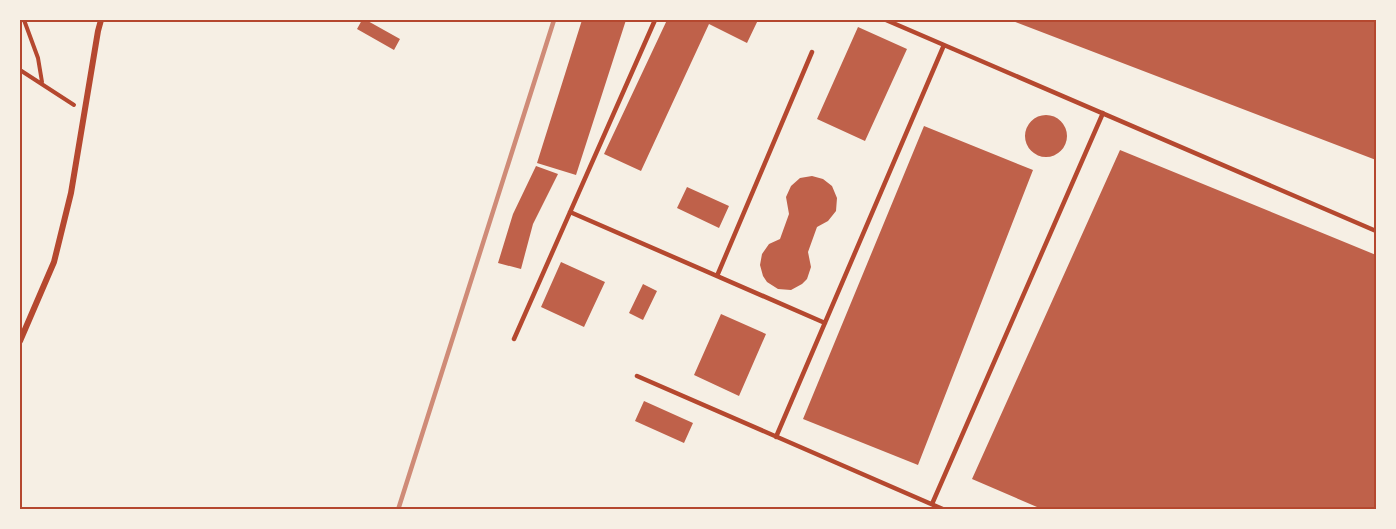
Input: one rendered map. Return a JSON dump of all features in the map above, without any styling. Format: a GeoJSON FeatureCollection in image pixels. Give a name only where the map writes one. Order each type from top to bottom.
{"type":"FeatureCollection","features":[{"type":"Feature","properties":{"kind":"street"},"geometry":{"type":"LineString","coordinates":[[20,341],[54,262],[71,193],[101,20]]}},
{"type":"Feature","properties":{"kind":"lane"},"geometry":{"type":"LineString","coordinates":[[514,339],[655,20]]}},
{"type":"Feature","properties":{"kind":"lane"},"geometry":{"type":"LineString","coordinates":[[886,20],[1377,231]]}},
{"type":"Feature","properties":{"kind":"lane"},"geometry":{"type":"LineString","coordinates":[[776,437],[944,45]]}},
{"type":"Feature","properties":{"kind":"lane"},"geometry":{"type":"LineString","coordinates":[[717,276],[812,52]]}},
{"type":"Feature","properties":{"kind":"lane"},"geometry":{"type":"LineString","coordinates":[[932,504],[1103,113]]}},
{"type":"Feature","properties":{"kind":"lane"},"geometry":{"type":"LineString","coordinates":[[570,212],[825,324]]}},
{"type":"Feature","properties":{"kind":"lane"},"geometry":{"type":"LineString","coordinates":[[637,376],[945,510]]}},
{"type":"Feature","properties":{"kind":"path"},"geometry":{"type":"LineString","coordinates":[[24,20],[38,58],[43,83]]}},
{"type":"Feature","properties":{"kind":"path"},"geometry":{"type":"LineString","coordinates":[[20,70],[85,112]]}},
{"type":"Feature","properties":{"kind":"building"},"geometry":{"type":"Polygon","coordinates":[[[362,20],[400,39],[394,50],[357,29],[362,20]]]}},
{"type":"Feature","properties":{"kind":"building"},"geometry":{"type":"Polygon","coordinates":[[[582,20],[626,20],[576,175],[537,163],[582,20]]]}},
{"type":"Feature","properties":{"kind":"building"},"geometry":{"type":"Polygon","coordinates":[[[667,20],[758,20],[747,43],[709,24],[641,171],[604,154],[667,20]]]}},
{"type":"Feature","properties":{"kind":"building"},"geometry":{"type":"Polygon","coordinates":[[[1010,20],[1376,20],[1376,160],[1010,20]]]}},
{"type":"Feature","properties":{"kind":"building"},"geometry":{"type":"Polygon","coordinates":[[[858,27],[907,49],[865,141],[817,119],[858,27]]]}},
{"type":"Feature","properties":{"kind":"building"},"geometry":{"type":"Polygon","coordinates":[[[1046,115],[1054,116],[1061,121],[1066,128],[1066,144],[1061,151],[1054,156],[1046,157],[1038,156],[1031,151],[1026,144],[1025,136],[1026,128],[1031,121],[1038,116],[1046,115]]]}},
{"type":"Feature","properties":{"kind":"building"},"geometry":{"type":"Polygon","coordinates":[[[924,126],[1033,170],[918,465],[803,419],[924,126]]]}},
{"type":"Feature","properties":{"kind":"building"},"geometry":{"type":"Polygon","coordinates":[[[1120,150],[1376,255],[1376,510],[1044,510],[972,479],[1120,150]]]}},
{"type":"Feature","properties":{"kind":"building"},"geometry":{"type":"Polygon","coordinates":[[[536,166],[558,174],[533,224],[521,269],[498,263],[513,214],[536,166]]]}},
{"type":"Feature","properties":{"kind":"building"},"geometry":{"type":"Polygon","coordinates":[[[812,176],[823,179],[832,186],[837,198],[836,211],[828,221],[817,227],[808,252],[811,267],[807,279],[791,290],[778,289],[767,282],[763,276],[760,265],[762,254],[769,244],[780,239],[789,214],[786,197],[791,186],[800,178],[812,176]]]}},
{"type":"Feature","properties":{"kind":"building"},"geometry":{"type":"Polygon","coordinates":[[[687,187],[729,206],[719,228],[677,208],[687,187]]]}},
{"type":"Feature","properties":{"kind":"building"},"geometry":{"type":"Polygon","coordinates":[[[561,262],[605,282],[584,327],[541,307],[561,262]]]}},
{"type":"Feature","properties":{"kind":"building"},"geometry":{"type":"Polygon","coordinates":[[[643,284],[657,291],[643,320],[629,313],[643,284]]]}},
{"type":"Feature","properties":{"kind":"building"},"geometry":{"type":"Polygon","coordinates":[[[721,314],[766,334],[739,396],[694,375],[721,314]]]}},
{"type":"Feature","properties":{"kind":"building"},"geometry":{"type":"Polygon","coordinates":[[[644,401],[693,423],[684,443],[635,421],[644,401]]]}},
{"type":"Feature","properties":{"kind":"railway"},"geometry":{"type":"LineString","coordinates":[[398,510],[554,20]]}}]}
